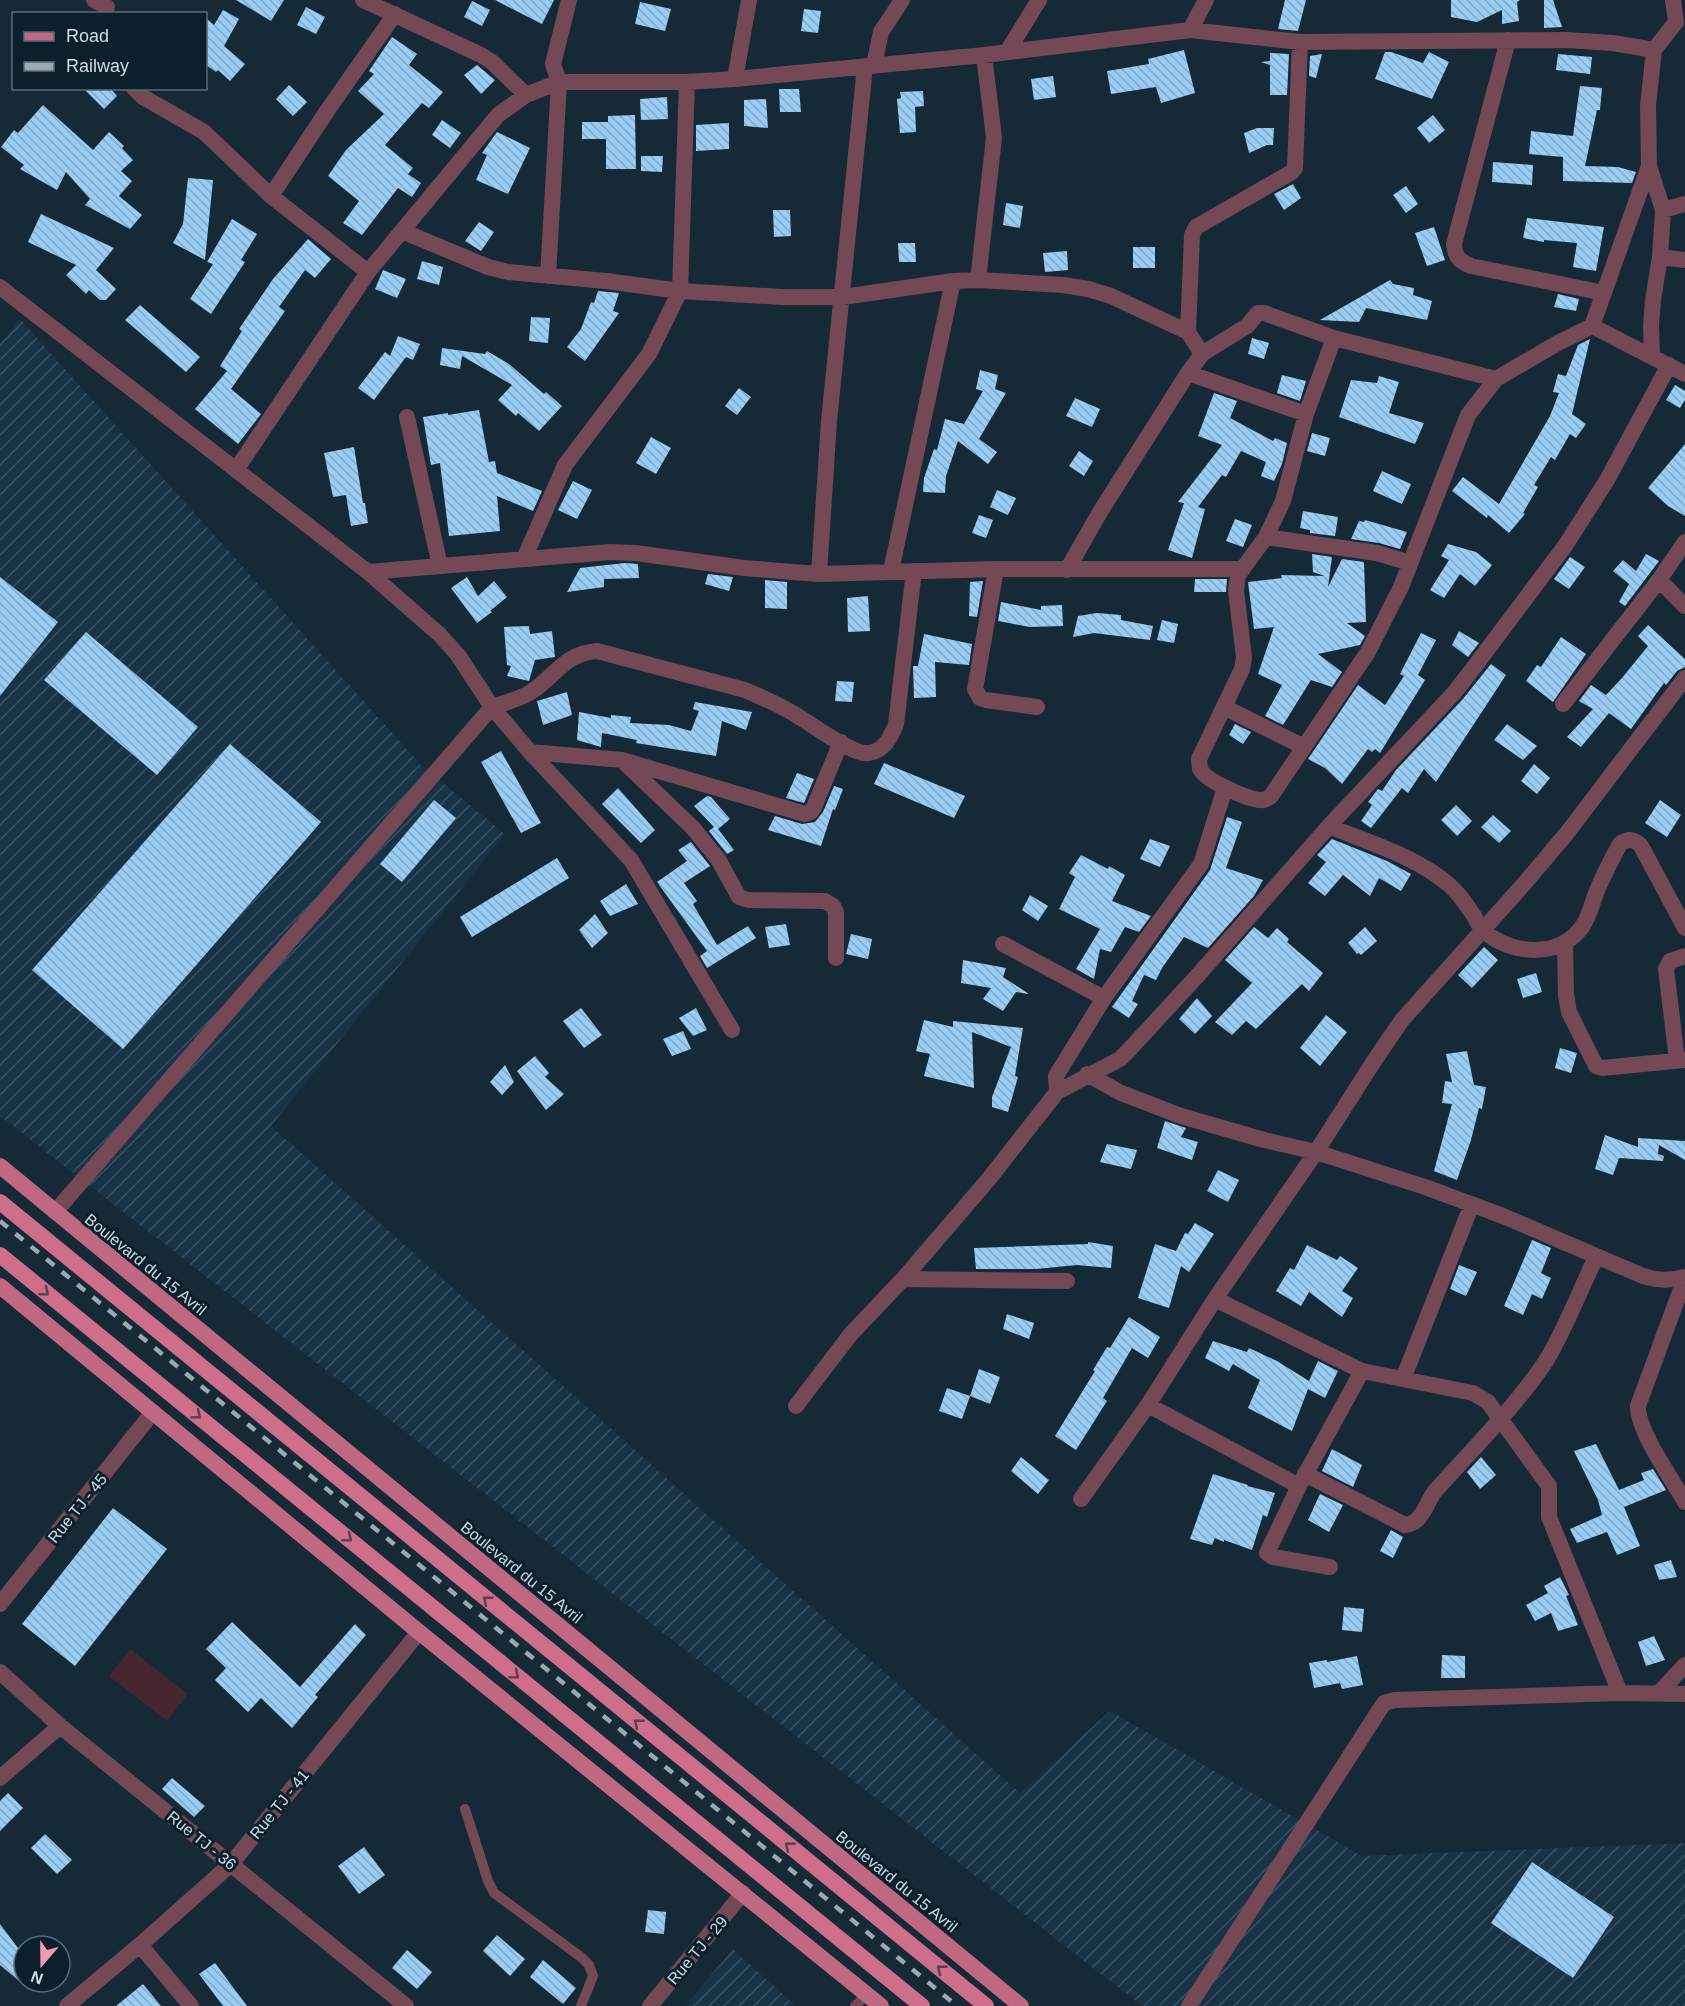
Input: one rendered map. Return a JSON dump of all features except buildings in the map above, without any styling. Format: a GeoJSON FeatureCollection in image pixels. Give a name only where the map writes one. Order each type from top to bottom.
{"type":"FeatureCollection","features":[{"type":"Feature","properties":{"kind":"highway"},"geometry":{"type":"LineString","coordinates":[[0,1202],[986,2006]]}},
{"type":"Feature","properties":{"kind":"highway"},"geometry":{"type":"LineString","coordinates":[[0,1255],[922,2006]]}},
{"type":"Feature","properties":{"kind":"main road","name":"Boulevard du 15 Avril"},"geometry":{"type":"LineString","coordinates":[[0,1167],[1021,2006]]}},
{"type":"Feature","properties":{"kind":"main road"},"geometry":{"type":"LineString","coordinates":[[0,1286],[419,1632],[743,1893],[861,2000],[881,2006]]}},
{"type":"Feature","properties":{"kind":"street"},"geometry":{"type":"LineString","coordinates":[[363,0],[487,58],[526,95]]}},
{"type":"Feature","properties":{"kind":"street"},"geometry":{"type":"LineString","coordinates":[[548,276],[559,82],[553,64],[569,0]]}},
{"type":"Feature","properties":{"kind":"street"},"geometry":{"type":"LineString","coordinates":[[735,79],[749,0]]}},
{"type":"Feature","properties":{"kind":"street"},"geometry":{"type":"LineString","coordinates":[[819,574],[829,421],[869,66],[881,32],[902,0]]}},
{"type":"Feature","properties":{"kind":"street"},"geometry":{"type":"LineString","coordinates":[[1007,52],[1039,0]]}},
{"type":"Feature","properties":{"kind":"street"},"geometry":{"type":"LineString","coordinates":[[1190,30],[1206,0]]}},
{"type":"Feature","properties":{"kind":"street"},"geometry":{"type":"LineString","coordinates":[[1652,356],[1652,309],[1660,257],[1663,210],[1649,166],[1647,128],[1654,50],[1681,18],[1673,0]]}},
{"type":"Feature","properties":{"kind":"street"},"geometry":{"type":"LineString","coordinates":[[271,196],[395,14]]}},
{"type":"Feature","properties":{"kind":"street"},"geometry":{"type":"LineString","coordinates":[[236,470],[368,272],[498,115],[526,95],[559,82],[687,82],[735,79],[984,55],[1190,30],[1300,42],[1567,40],[1613,43],[1654,50]]}},
{"type":"Feature","properties":{"kind":"street"},"geometry":{"type":"LineString","coordinates":[[1508,40],[1454,244],[1455,255],[1461,262],[1471,266],[1604,293]]}},
{"type":"Feature","properties":{"kind":"street"},"geometry":{"type":"LineString","coordinates":[[1188,332],[1192,235],[1196,227],[1292,172],[1295,168],[1300,42]]}},
{"type":"Feature","properties":{"kind":"street"},"geometry":{"type":"LineString","coordinates":[[978,280],[994,138],[984,55]]}},
{"type":"Feature","properties":{"kind":"street"},"geometry":{"type":"LineString","coordinates":[[524,559],[565,465],[649,354],[680,291],[687,82]]}},
{"type":"Feature","properties":{"kind":"street"},"geometry":{"type":"LineString","coordinates":[[136,90],[143,97],[204,132],[271,196],[368,272]]}},
{"type":"Feature","properties":{"kind":"street"},"geometry":{"type":"LineString","coordinates":[[1334,338],[1306,414],[1282,501],[1266,537],[1239,575],[1236,590],[1244,658],[1239,679],[1199,759],[1200,768],[1206,775],[1225,788],[1260,801],[1271,796],[1368,652],[1401,587],[1468,415],[1496,379],[1592,326],[1649,166]]}},
{"type":"Feature","properties":{"kind":"street"},"geometry":{"type":"LineString","coordinates":[[1663,210],[1685,204]]}},
{"type":"Feature","properties":{"kind":"street"},"geometry":{"type":"LineString","coordinates":[[402,231],[488,267],[508,272],[606,281],[680,291],[782,297],[843,297],[953,281],[978,280],[1063,285],[1111,296],[1188,332],[1202,354]]}},
{"type":"Feature","properties":{"kind":"street"},"geometry":{"type":"LineString","coordinates":[[1660,257],[1685,260]]}},
{"type":"Feature","properties":{"kind":"street"},"geometry":{"type":"LineString","coordinates":[[891,571],[953,281]]}},
{"type":"Feature","properties":{"kind":"street"},"geometry":{"type":"LineString","coordinates":[[2,292],[368,572],[416,613],[458,655],[492,707],[530,752],[631,860],[732,1030]]}},
{"type":"Feature","properties":{"kind":"street"},"geometry":{"type":"LineString","coordinates":[[1067,570],[1100,512],[1202,354],[1247,326],[1258,313],[1264,313],[1334,338],[1496,379]]}},
{"type":"Feature","properties":{"kind":"street"},"geometry":{"type":"LineString","coordinates":[[1592,326],[1685,374]]}},
{"type":"Feature","properties":{"kind":"street"},"geometry":{"type":"LineString","coordinates":[[796,1406],[850,1335],[903,1279],[988,1180],[1057,1092],[1087,1074],[1120,1059],[1129,1050],[1329,826],[1454,693],[1565,546],[1607,480],[1670,365]]}},
{"type":"Feature","properties":{"kind":"street"},"geometry":{"type":"LineString","coordinates":[[1188,373],[1306,414]]}},
{"type":"Feature","properties":{"kind":"street"},"geometry":{"type":"LineString","coordinates":[[407,417],[440,566]]}},
{"type":"Feature","properties":{"kind":"street"},"geometry":{"type":"LineString","coordinates":[[1266,537],[1365,551],[1410,563]]}},
{"type":"Feature","properties":{"kind":"street"},"geometry":{"type":"LineString","coordinates":[[1563,704],[1659,580],[1685,542]]}},
{"type":"Feature","properties":{"kind":"street"},"geometry":{"type":"LineString","coordinates":[[368,572],[580,554],[636,553],[744,568],[819,574],[996,569],[1243,568]]}},
{"type":"Feature","properties":{"kind":"street"},"geometry":{"type":"LineString","coordinates":[[996,569],[975,689],[980,698],[986,700],[1037,707]]}},
{"type":"Feature","properties":{"kind":"street"},"geometry":{"type":"LineString","coordinates":[[55,1212],[492,707],[528,694],[544,683],[568,660],[583,652],[597,651],[745,690],[794,713],[853,750],[867,753],[880,749],[890,738],[896,724],[914,571]]}},
{"type":"Feature","properties":{"kind":"street"},"geometry":{"type":"LineString","coordinates":[[1659,580],[1685,606]]}},
{"type":"Feature","properties":{"kind":"street"},"geometry":{"type":"LineString","coordinates":[[1081,1499],[1148,1406],[1215,1299],[1316,1152],[1402,1020],[1574,824],[1685,678]]}},
{"type":"Feature","properties":{"kind":"street"},"geometry":{"type":"LineString","coordinates":[[1224,707],[1304,747]]}},
{"type":"Feature","properties":{"kind":"street"},"geometry":{"type":"LineString","coordinates":[[530,752],[622,760],[805,813],[811,812],[814,807],[841,742]]}},
{"type":"Feature","properties":{"kind":"street"},"geometry":{"type":"LineString","coordinates":[[622,760],[693,828],[718,859],[740,897],[748,900],[825,901],[832,906],[836,912],[836,958]]}},
{"type":"Feature","properties":{"kind":"street"},"geometry":{"type":"LineString","coordinates":[[1057,1092],[1056,1076],[1104,998],[1201,864],[1225,788]]}},
{"type":"Feature","properties":{"kind":"street"},"geometry":{"type":"LineString","coordinates":[[1329,826],[1424,867],[1448,884],[1462,898],[1483,930],[1507,945],[1526,950],[1540,950],[1565,942],[1582,926],[1620,844],[1631,839],[1637,841],[1641,846],[1685,928]]}},
{"type":"Feature","properties":{"kind":"street"},"geometry":{"type":"LineString","coordinates":[[1565,942],[1566,995],[1569,1012],[1596,1066],[1602,1068],[1681,1060],[1666,969],[1670,962],[1685,956]]}},
{"type":"Feature","properties":{"kind":"street"},"geometry":{"type":"LineString","coordinates":[[1003,944],[1104,998]]}},
{"type":"Feature","properties":{"kind":"street"},"geometry":{"type":"LineString","coordinates":[[1087,1074],[1121,1093],[1181,1116],[1264,1140],[1316,1152],[1428,1188],[1656,1280],[1671,1281],[1685,1277]]}},
{"type":"Feature","properties":{"kind":"street"},"geometry":{"type":"LineString","coordinates":[[1403,1379],[1472,1204]]}},
{"type":"Feature","properties":{"kind":"street"},"geometry":{"type":"LineString","coordinates":[[1148,1406],[1302,1480],[1405,1525],[1413,1525],[1435,1491],[1499,1419],[1547,1358],[1596,1257]]}},
{"type":"Feature","properties":{"kind":"street"},"geometry":{"type":"LineString","coordinates":[[1685,1277],[1638,1406],[1638,1413],[1649,1440],[1685,1502]]}},
{"type":"Feature","properties":{"kind":"street"},"geometry":{"type":"LineString","coordinates":[[903,1279],[1066,1281]]}},
{"type":"Feature","properties":{"kind":"street"},"geometry":{"type":"LineString","coordinates":[[1215,1299],[1362,1371],[1473,1393],[1488,1402],[1549,1486],[1549,1517],[1552,1527],[1620,1693]]}},
{"type":"Feature","properties":{"kind":"street"},"geometry":{"type":"LineString","coordinates":[[1330,1567],[1273,1557],[1267,1553],[1302,1480],[1362,1371]]}},
{"type":"Feature","properties":{"kind":"street","name":"Rue TJ - 45"},"geometry":{"type":"LineString","coordinates":[[0,1604],[153,1413]]}},
{"type":"Feature","properties":{"kind":"street","name":"Rue TJ - 41"},"geometry":{"type":"LineString","coordinates":[[67,2006],[231,1864],[419,1632]]}},
{"type":"Feature","properties":{"kind":"street"},"geometry":{"type":"LineString","coordinates":[[1659,1693],[1685,1665]]}},
{"type":"Feature","properties":{"kind":"street","name":"Rue TJ - 36"},"geometry":{"type":"LineString","coordinates":[[0,1672],[60,1726],[406,2006]]}},
{"type":"Feature","properties":{"kind":"street"},"geometry":{"type":"LineString","coordinates":[[1190,2006],[1384,1703],[1395,1700],[1620,1693],[1685,1694]]}},
{"type":"Feature","properties":{"kind":"street"},"geometry":{"type":"LineString","coordinates":[[0,1778],[60,1726]]}},
{"type":"Feature","properties":{"kind":"street","name":"Rue TJ - 29"},"geometry":{"type":"LineString","coordinates":[[650,2006],[743,1893]]}},
{"type":"Feature","properties":{"kind":"street"},"geometry":{"type":"LineString","coordinates":[[140,1945],[191,2006]]}},
{"type":"Feature","properties":{"kind":"lane"},"geometry":{"type":"LineString","coordinates":[[465,1809],[494,1893],[589,1965],[593,1976],[580,2006]]}},
{"type":"Feature","properties":{"kind":"shaded area"},"geometry":{"type":"Polygon","coordinates":[[[20,319],[421,765],[505,834],[271,1126],[1020,1793],[1110,1711],[1362,1856],[1685,1843],[1685,2006],[1142,2006],[0,1116],[0,344],[20,319]]]}},
{"type":"Feature","properties":{"kind":"shaded area"},"geometry":{"type":"Polygon","coordinates":[[[130,1649],[188,1694],[167,1721],[109,1676],[130,1649]]]}},
{"type":"Feature","properties":{"kind":"shaded area"},"geometry":{"type":"Polygon","coordinates":[[[733,1949],[796,2006],[685,2006],[733,1949]]]}},
{"type":"Feature","properties":{"kind":"railway"},"geometry":{"type":"LineString","coordinates":[[0,1221],[957,2006]]}}]}
